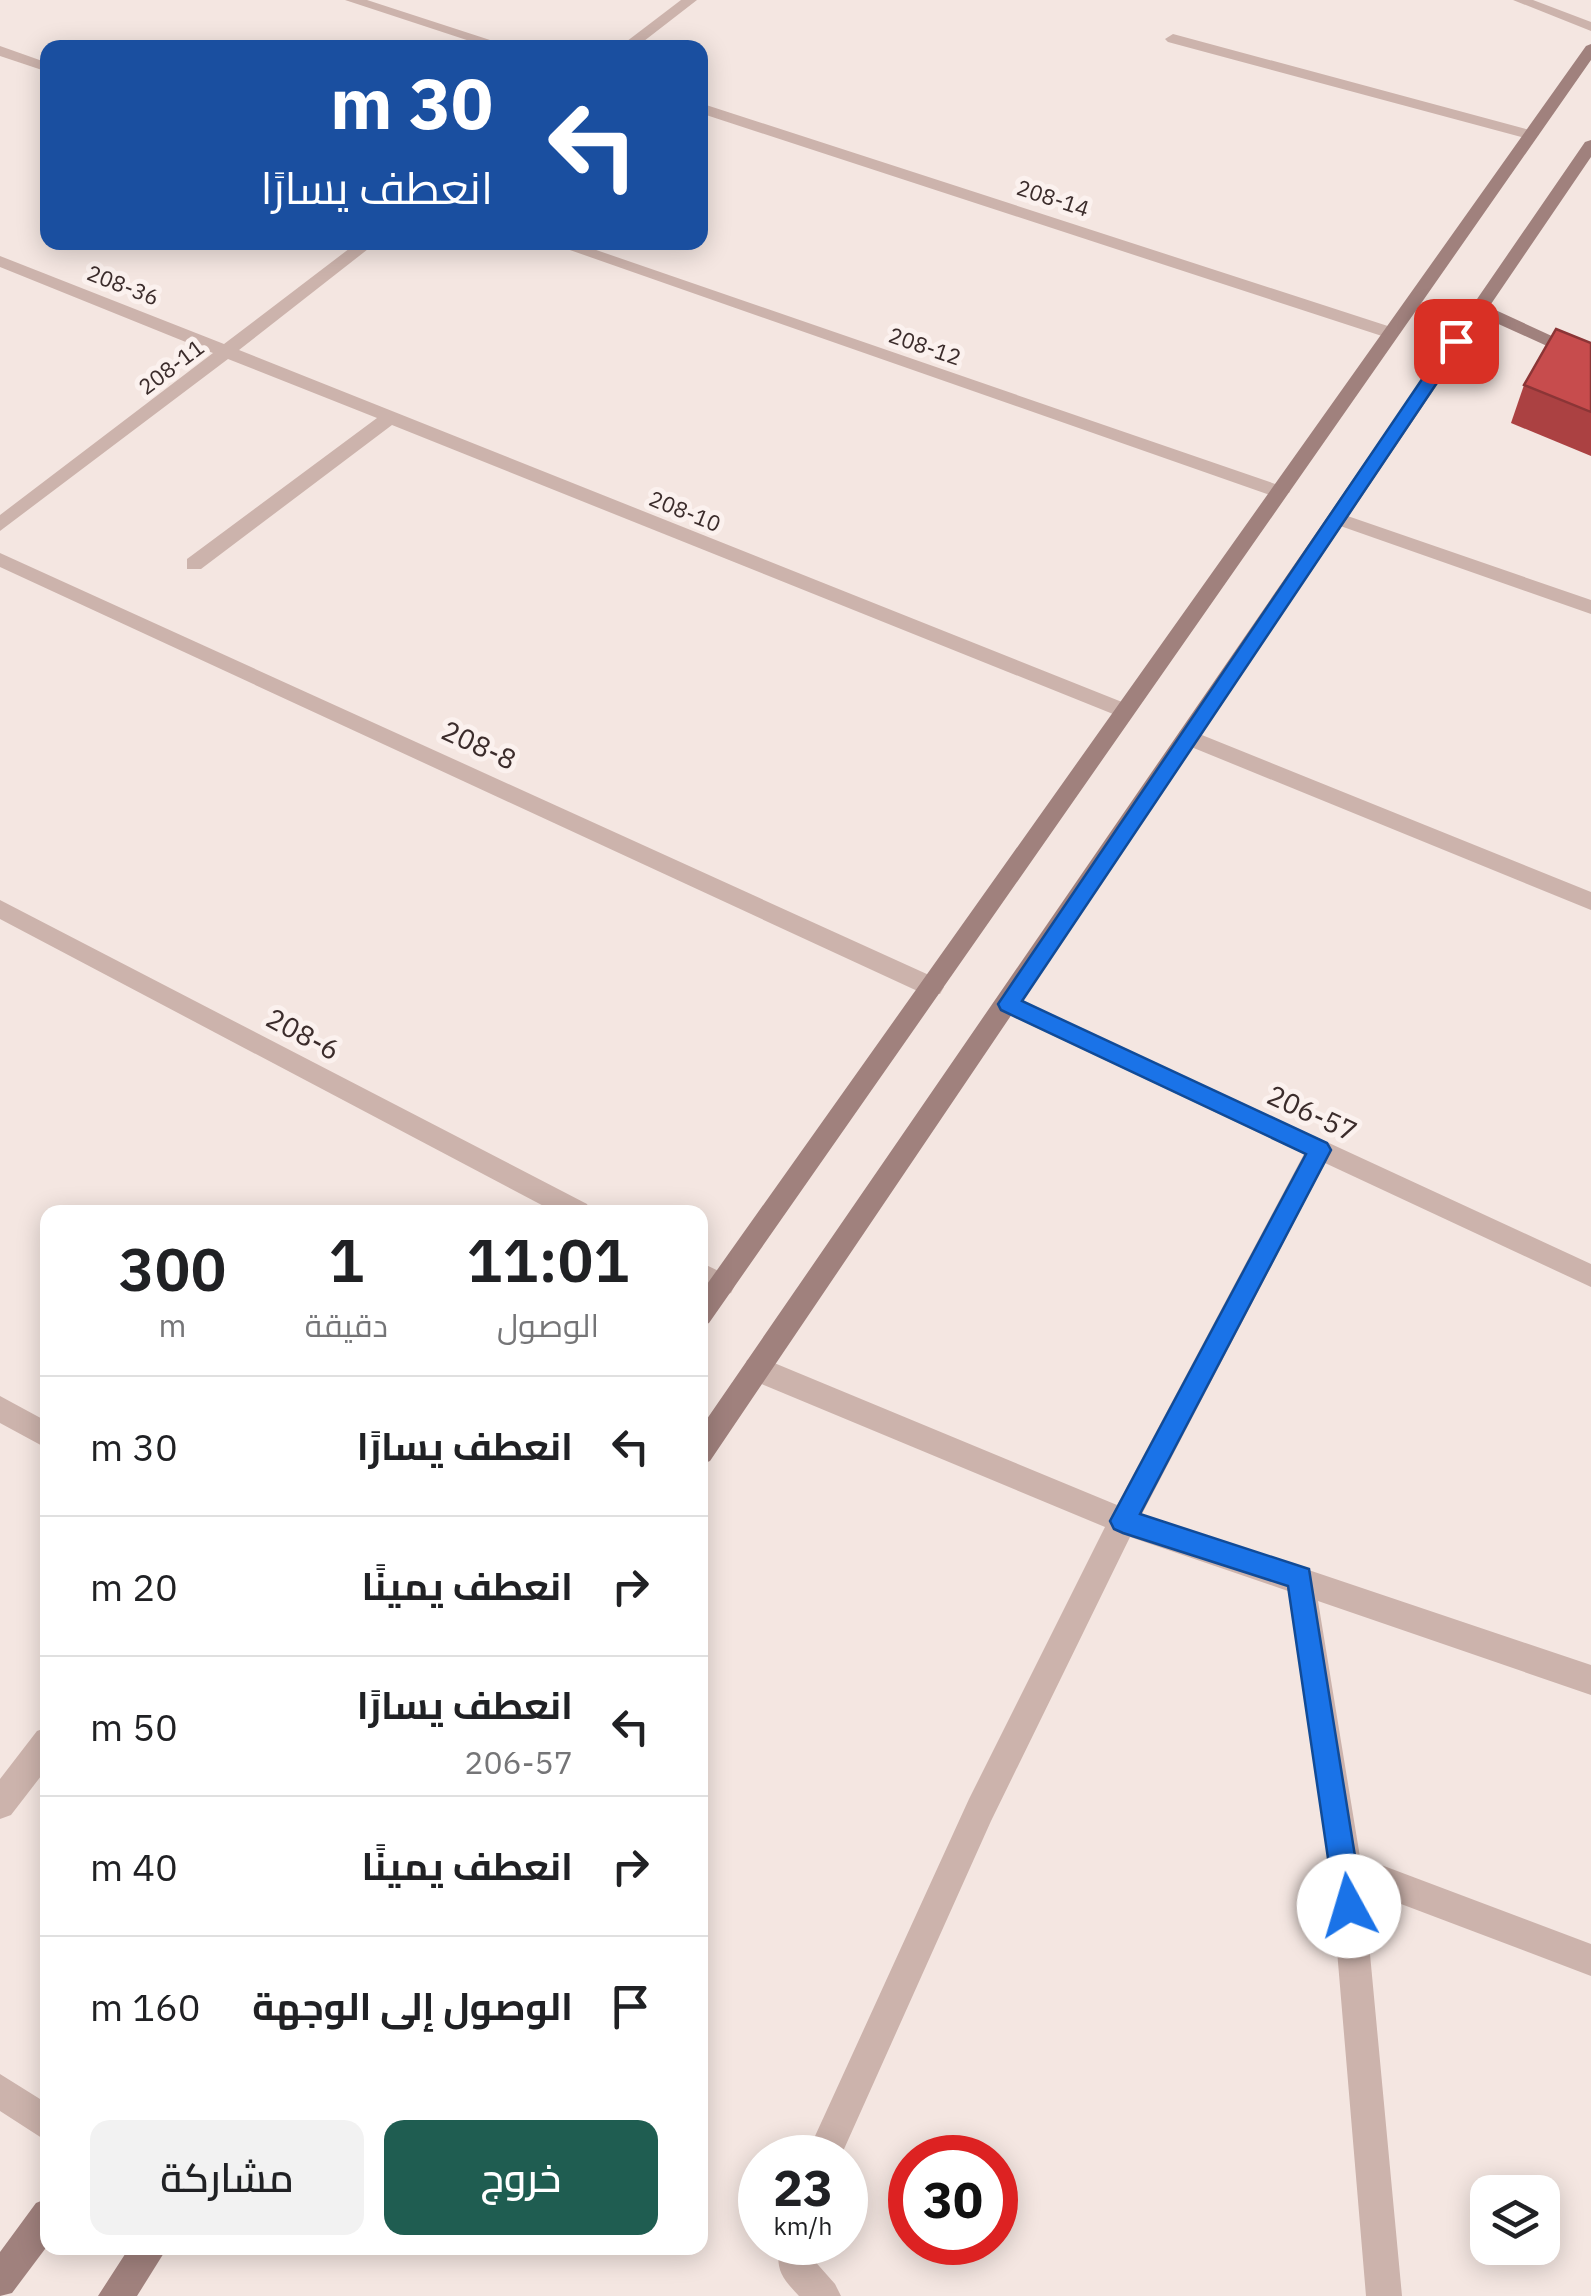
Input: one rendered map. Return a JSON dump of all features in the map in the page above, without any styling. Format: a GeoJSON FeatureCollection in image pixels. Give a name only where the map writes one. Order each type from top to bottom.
{"type":"FeatureCollection","features":[{"type":"Feature","properties":{"kind":"main road"},"geometry":{"type":"LineString","coordinates":[[711,1279],[932,987],[1591,49]]}},
{"type":"Feature","properties":{"kind":"main road"},"geometry":{"type":"LineString","coordinates":[[708,1440],[1591,145]]}},
{"type":"Feature","properties":{"kind":"main road"},"geometry":{"type":"LineString","coordinates":[[1479,308],[1591,361]]}},
{"type":"Feature","properties":{"kind":"main road"},"geometry":{"type":"LineString","coordinates":[[0,2280],[40,2225]]}},
{"type":"Feature","properties":{"kind":"main road"},"geometry":{"type":"LineString","coordinates":[[116,2296],[145,2255]]}},
{"type":"Feature","properties":{"kind":"street"},"geometry":{"type":"LineString","coordinates":[[352,0],[482,40]]}},
{"type":"Feature","properties":{"kind":"street"},"geometry":{"type":"LineString","coordinates":[[636,40],[690,0]]}},
{"type":"Feature","properties":{"kind":"street"},"geometry":{"type":"LineString","coordinates":[[1520,0],[1591,28]]}},
{"type":"Feature","properties":{"kind":"street"},"geometry":{"type":"LineString","coordinates":[[1173,39],[1531,134]]}},
{"type":"Feature","properties":{"kind":"street"},"geometry":{"type":"LineString","coordinates":[[0,51],[40,65]]}},
{"type":"Feature","properties":{"kind":"street","name":"208-14"},"geometry":{"type":"LineString","coordinates":[[708,111],[1391,333]]}},
{"type":"Feature","properties":{"kind":"street","name":"208-11"},"geometry":{"type":"LineString","coordinates":[[0,526],[359,250]]}},
{"type":"Feature","properties":{"kind":"street","name":"208-12"},"geometry":{"type":"LineString","coordinates":[[578,250],[1280,492]]}},
{"type":"Feature","properties":{"kind":"street","name":"208-36"},"geometry":{"type":"LineString","coordinates":[[0,261],[230,350]]}},
{"type":"Feature","properties":{"kind":"street","name":"208-10"},"geometry":{"type":"LineString","coordinates":[[230,350],[388,419],[1125,712]]}},
{"type":"Feature","properties":{"kind":"street"},"geometry":{"type":"LineString","coordinates":[[194,564],[388,419]]}},
{"type":"Feature","properties":{"kind":"street"},"geometry":{"type":"LineString","coordinates":[[1336,518],[1591,607]]}},
{"type":"Feature","properties":{"kind":"street","name":"208-8"},"geometry":{"type":"LineString","coordinates":[[0,559],[932,987]]}},
{"type":"Feature","properties":{"kind":"street"},"geometry":{"type":"LineString","coordinates":[[1187,736],[1591,901]]}},
{"type":"Feature","properties":{"kind":"street","name":"208-6"},"geometry":{"type":"LineString","coordinates":[[0,909],[565,1205]]}},
{"type":"Feature","properties":{"kind":"street","name":"206-57"},"geometry":{"type":"LineString","coordinates":[[1009,1004],[1591,1276]]}},
{"type":"Feature","properties":{"kind":"street"},"geometry":{"type":"LineString","coordinates":[[832,2135],[980,1810],[1123,1521],[1319,1150]]}},
{"type":"Feature","properties":{"kind":"street"},"geometry":{"type":"LineString","coordinates":[[758,1368],[1123,1521],[1591,1680]]}},
{"type":"Feature","properties":{"kind":"street"},"geometry":{"type":"LineString","coordinates":[[0,1408],[40,1432]]}},
{"type":"Feature","properties":{"kind":"street"},"geometry":{"type":"LineString","coordinates":[[1300,1578],[1346,1866],[1384,2296]]}},
{"type":"Feature","properties":{"kind":"street"},"geometry":{"type":"LineString","coordinates":[[0,1804],[40,1752]]}},
{"type":"Feature","properties":{"kind":"street"},"geometry":{"type":"LineString","coordinates":[[1346,1866],[1591,1960]]}},
{"type":"Feature","properties":{"kind":"street"},"geometry":{"type":"LineString","coordinates":[[0,2092],[40,2120]]}},
{"type":"Feature","properties":{"kind":"street"},"geometry":{"type":"LineString","coordinates":[[794,2265],[824,2296]]}},
{"type":"Feature","properties":{"kind":"building"},"geometry":{"type":"Polygon","coordinates":[[[1556,329],[1591,343],[1591,412],[1524,385],[1556,329]]]}},
{"type":"Feature","properties":{"kind":"route"},"geometry":{"type":"LineString","coordinates":[[1349,1906],[1300,1578],[1123,1521],[1319,1150],[1009,1004],[1456,341]]}}]}
